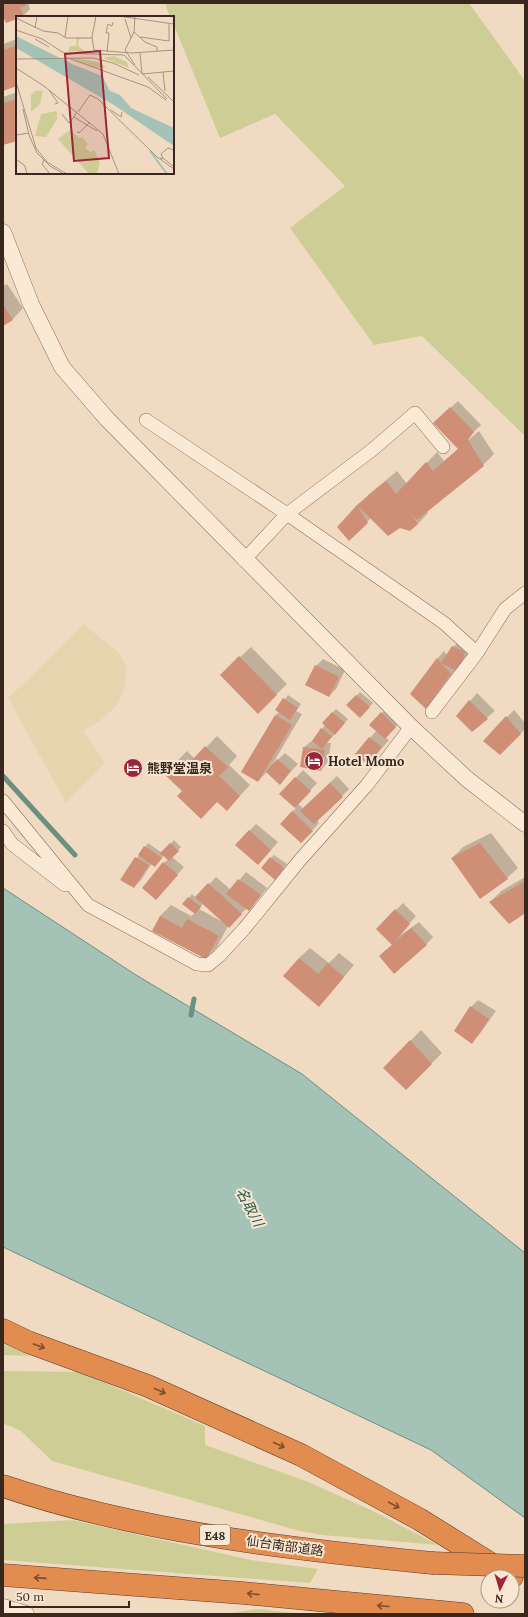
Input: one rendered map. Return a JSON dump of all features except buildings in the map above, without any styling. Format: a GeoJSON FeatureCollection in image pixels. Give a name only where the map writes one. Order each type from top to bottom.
{"type":"FeatureCollection","features":[{"type":"Feature","properties":{"kind":"highway"},"geometry":{"type":"LineString","coordinates":[[3,1330],[28,1342],[148,1386],[301,1455],[420,1519],[499,1569]]}},
{"type":"Feature","properties":{"kind":"highway","name":"仙台南部道路"},"geometry":{"type":"LineString","coordinates":[[3,1486],[107,1515],[272,1545],[432,1563],[525,1566]]}},
{"type":"Feature","properties":{"kind":"highway"},"geometry":{"type":"LineString","coordinates":[[3,1575],[243,1593],[463,1614]]}},
{"type":"Feature","properties":{"kind":"street"},"geometry":{"type":"LineString","coordinates":[[3,232],[31,304],[62,367],[107,419],[244,560],[411,727],[467,779],[525,824]]}},
{"type":"Feature","properties":{"kind":"street"},"geometry":{"type":"LineString","coordinates":[[244,560],[287,514],[372,450],[415,413],[444,447]]}},
{"type":"Feature","properties":{"kind":"street"},"geometry":{"type":"LineString","coordinates":[[146,420],[287,514],[444,623],[476,653]]}},
{"type":"Feature","properties":{"kind":"street"},"geometry":{"type":"LineString","coordinates":[[432,712],[476,653],[504,609],[525,593]]}},
{"type":"Feature","properties":{"kind":"street"},"geometry":{"type":"LineString","coordinates":[[3,801],[88,905],[197,964],[208,966],[244,929],[300,860],[367,785],[411,727]]}},
{"type":"Feature","properties":{"kind":"street"},"geometry":{"type":"LineString","coordinates":[[3,831],[12,844],[84,900]]}},
{"type":"Feature","properties":{"kind":"street"},"geometry":{"type":"LineString","coordinates":[[3,1607],[26,1614]]}},
{"type":"Feature","properties":{"kind":"shaded area"},"geometry":{"type":"Polygon","coordinates":[[[165,3],[469,3],[525,81],[525,436],[422,336],[374,345],[290,228],[345,186],[275,114],[220,138],[174,25],[174,16],[170,16],[165,3]]]}},
{"type":"Feature","properties":{"kind":"shaded area"},"geometry":{"type":"Polygon","coordinates":[[[83,624],[119,653],[126,666],[125,686],[118,704],[102,719],[83,731],[105,763],[66,803],[8,698],[83,624]]]}},
{"type":"Feature","properties":{"kind":"shaded area"},"geometry":{"type":"Polygon","coordinates":[[[3,1343],[30,1356],[3,1355],[3,1343]]]}},
{"type":"Feature","properties":{"kind":"shaded area"},"geometry":{"type":"Polygon","coordinates":[[[3,1371],[80,1372],[205,1426],[205,1445],[306,1481],[371,1510],[438,1545],[322,1535],[300,1531],[52,1461],[21,1431],[3,1423],[3,1371]]]}},
{"type":"Feature","properties":{"kind":"shaded area"},"geometry":{"type":"Polygon","coordinates":[[[72,1520],[251,1560],[318,1569],[310,1583],[3,1560],[3,1524],[72,1520]]]}},
{"type":"Feature","properties":{"kind":"shaded area"},"geometry":{"type":"Polygon","coordinates":[[[258,1609],[304,1614],[225,1614],[258,1609]]]}},
{"type":"Feature","properties":{"kind":"water","name":"名取川"},"geometry":{"type":"Polygon","coordinates":[[[3,888],[136,975],[302,1074],[525,1253],[525,1518],[431,1450],[3,1247],[3,888]]]}},
{"type":"Feature","properties":{"kind":"waterway"},"geometry":{"type":"LineString","coordinates":[[3,776],[75,855]]}},
{"type":"Feature","properties":{"kind":"waterway"},"geometry":{"type":"LineString","coordinates":[[191,1015],[194,999]]}},
{"type":"Feature","properties":{"kind":"place","name":"Hotel Momo"},"geometry":{"type":"Point","coordinates":[314,761]}},
{"type":"Feature","properties":{"kind":"place","name":"熊野堂温泉"},"geometry":{"type":"Point","coordinates":[133,768]}}]}
